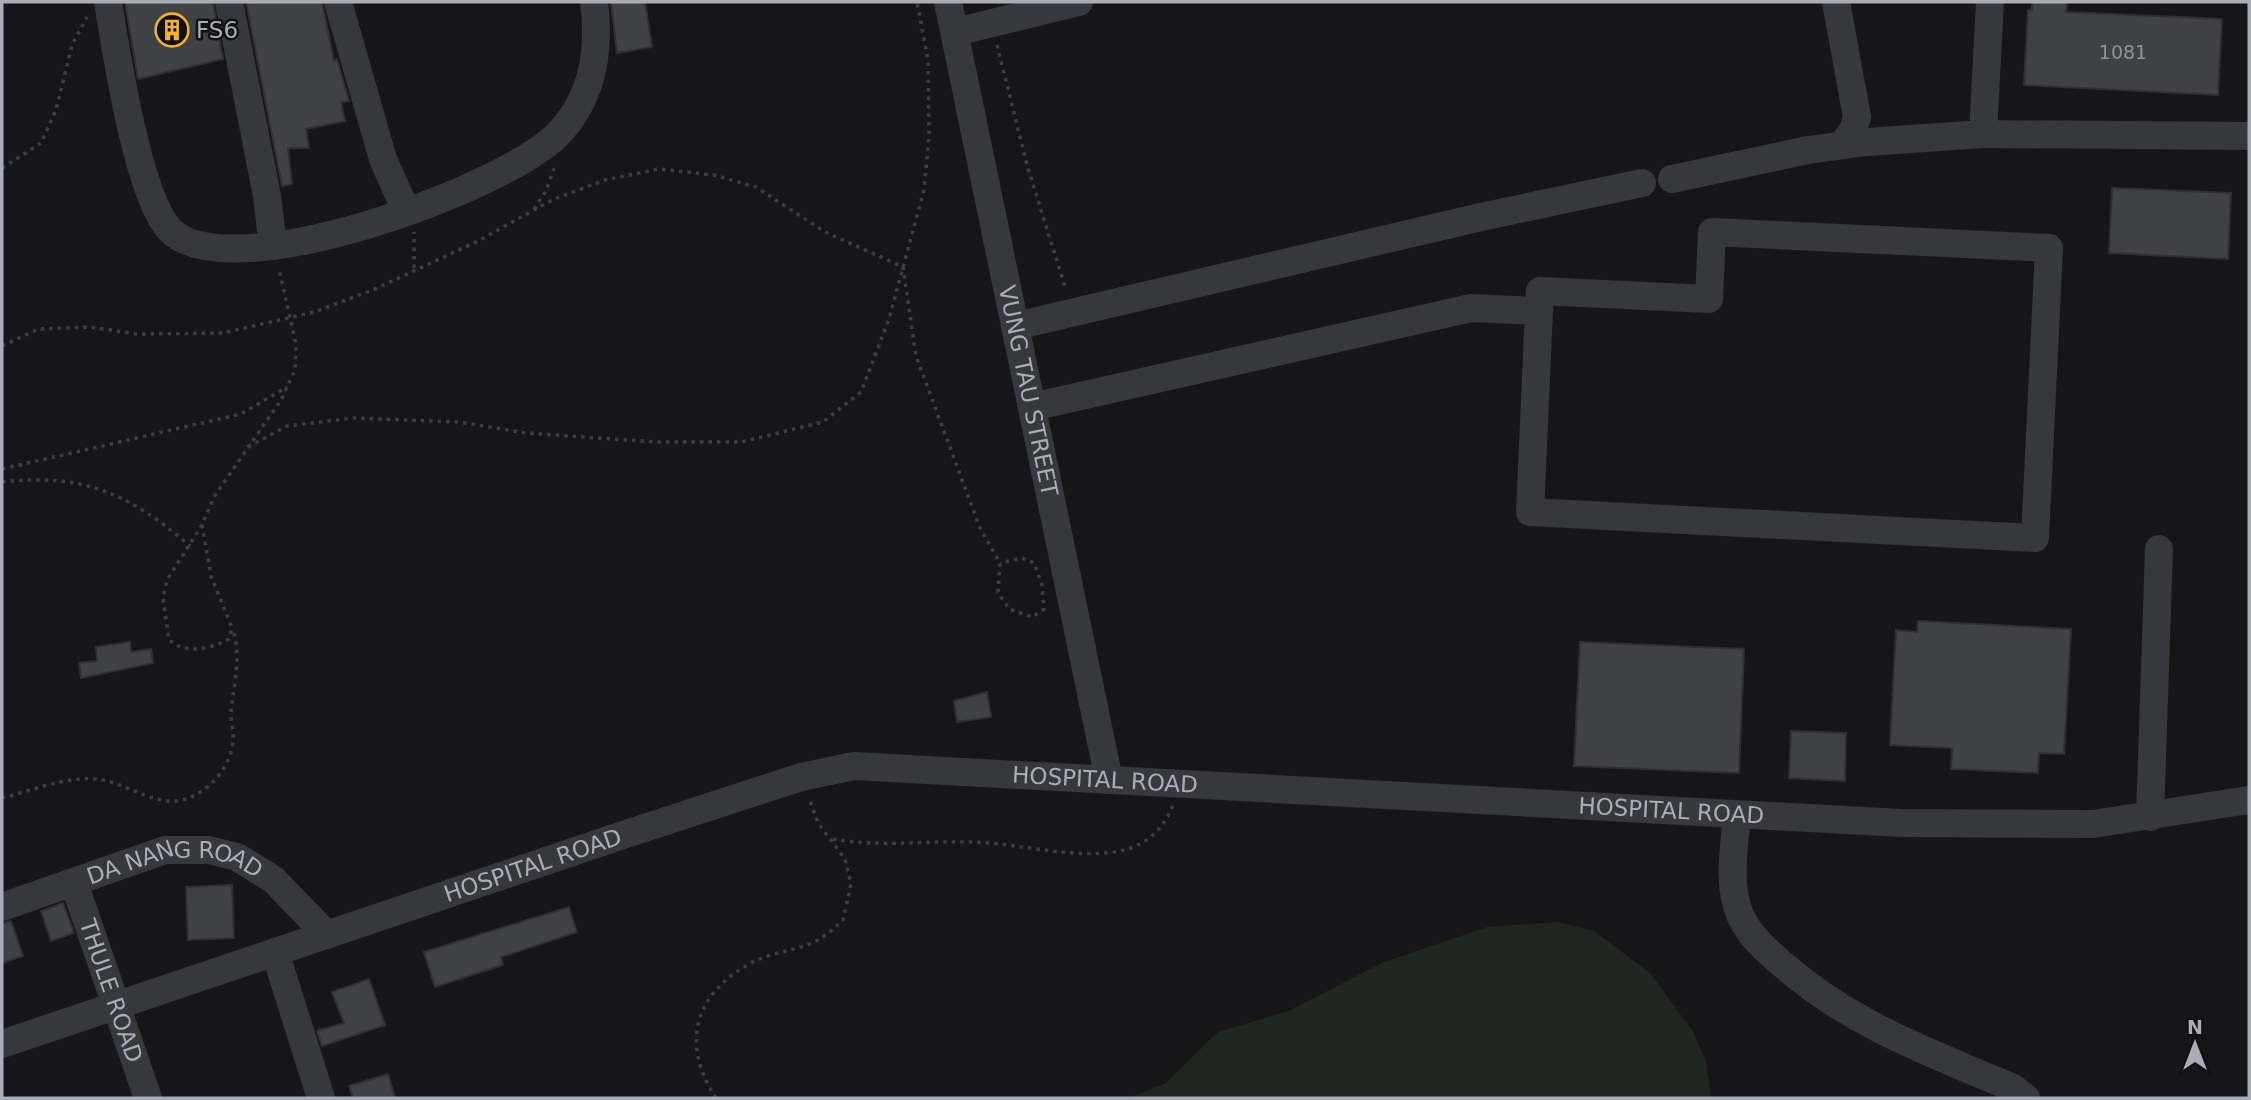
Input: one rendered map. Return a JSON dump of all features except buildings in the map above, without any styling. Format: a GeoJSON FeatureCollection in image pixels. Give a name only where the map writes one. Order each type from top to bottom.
{"type":"FeatureCollection","features":[{"type":"Feature","properties":{"kind":"street"},"geometry":{"type":"LineString","coordinates":[[229,2],[267,197],[273,246]]}},
{"type":"Feature","properties":{"kind":"street"},"geometry":{"type":"LineString","coordinates":[[338,2],[383,159],[406,211]]}},
{"type":"Feature","properties":{"kind":"street"},"geometry":{"type":"LineString","coordinates":[[99,7],[155,209],[170,230],[191,244],[215,250],[273,246],[324,238],[442,199],[544,148],[562,130],[580,104],[590,81],[596,51],[594,2]]}},
{"type":"Feature","properties":{"kind":"street","name":"VUNG TAU STREET"},"geometry":{"type":"LineString","coordinates":[[948,2],[1109,780]]}},
{"type":"Feature","properties":{"kind":"street"},"geometry":{"type":"LineString","coordinates":[[954,32],[1079,2]]}},
{"type":"Feature","properties":{"kind":"street"},"geometry":{"type":"LineString","coordinates":[[1836,2],[1857,117],[1853,130],[1842,145]]}},
{"type":"Feature","properties":{"kind":"street"},"geometry":{"type":"LineString","coordinates":[[1983,134],[1990,2]]}},
{"type":"Feature","properties":{"kind":"street"},"geometry":{"type":"LineString","coordinates":[[1672,180],[1842,145],[1983,134],[2249,136]]}},
{"type":"Feature","properties":{"kind":"street"},"geometry":{"type":"LineString","coordinates":[[1015,326],[1481,217],[1642,183]]}},
{"type":"Feature","properties":{"kind":"street"},"geometry":{"type":"LineString","coordinates":[[1712,232],[2049,248],[2035,538],[1531,512],[1539,311],[1540,291],[1709,299],[1712,232]]}},
{"type":"Feature","properties":{"kind":"street"},"geometry":{"type":"LineString","coordinates":[[1032,407],[1471,308],[1539,311]]}},
{"type":"Feature","properties":{"kind":"street"},"geometry":{"type":"LineString","coordinates":[[2150,817],[2159,549]]}},
{"type":"Feature","properties":{"kind":"street","name":"HOSPITAL ROAD"},"geometry":{"type":"LineString","coordinates":[[2,1044],[801,778],[855,766],[1901,823],[2093,824],[2249,800]]}},
{"type":"Feature","properties":{"kind":"street"},"geometry":{"type":"LineString","coordinates":[[1737,816],[1732,874],[1740,915],[1763,948],[1827,1001],[1882,1032],[2012,1088],[2026,1098]]}},
{"type":"Feature","properties":{"kind":"street","name":"DA NANG ROAD"},"geometry":{"type":"LineString","coordinates":[[2,907],[165,850],[209,850],[237,857],[274,880],[327,935]]}},
{"type":"Feature","properties":{"kind":"street","name":"THULE ROAD"},"geometry":{"type":"LineString","coordinates":[[74,883],[148,1098]]}},
{"type":"Feature","properties":{"kind":"street"},"geometry":{"type":"LineString","coordinates":[[275,953],[321,1098]]}},
{"type":"Feature","properties":{"kind":"path"},"geometry":{"type":"LineString","coordinates":[[248,447],[287,426],[352,418],[459,422],[526,433],[656,442],[741,442],[823,422],[861,392],[889,319],[924,190],[929,135],[928,60],[918,2]]}},
{"type":"Feature","properties":{"kind":"path"},"geometry":{"type":"LineString","coordinates":[[2,168],[41,143],[56,110],[72,45],[99,7]]}},
{"type":"Feature","properties":{"kind":"path"},"geometry":{"type":"LineString","coordinates":[[991,23],[1045,228],[1073,312]]}},
{"type":"Feature","properties":{"kind":"path"},"geometry":{"type":"LineString","coordinates":[[531,212],[546,191],[554,169],[562,130]]}},
{"type":"Feature","properties":{"kind":"path"},"geometry":{"type":"LineString","coordinates":[[2,346],[37,329],[90,327],[137,334],[223,332],[314,312],[375,289],[414,268],[476,242],[531,212],[605,180],[659,169],[714,175],[756,187],[825,232],[903,267]]}},
{"type":"Feature","properties":{"kind":"path"},"geometry":{"type":"LineString","coordinates":[[406,211],[415,234],[414,268]]}},
{"type":"Feature","properties":{"kind":"path"},"geometry":{"type":"LineString","coordinates":[[232,628],[229,639],[215,646],[197,649],[178,647],[169,640],[163,598],[167,580],[202,525],[214,497],[288,386],[295,370],[296,344],[273,246]]}},
{"type":"Feature","properties":{"kind":"path"},"geometry":{"type":"LineString","coordinates":[[903,267],[916,356],[980,528],[1000,563],[999,592],[1009,609],[1032,617],[1044,609],[1042,586],[1034,563],[1022,558],[1000,563]]}},
{"type":"Feature","properties":{"kind":"path"},"geometry":{"type":"LineString","coordinates":[[2,469],[241,414],[288,386]]}},
{"type":"Feature","properties":{"kind":"path"},"geometry":{"type":"LineString","coordinates":[[2,482],[76,481],[122,497],[190,546]]}},
{"type":"Feature","properties":{"kind":"path"},"geometry":{"type":"LineString","coordinates":[[2,798],[94,779],[123,784],[150,796],[174,801],[201,793],[229,760],[233,740],[231,715],[239,648],[211,576],[202,525]]}},
{"type":"Feature","properties":{"kind":"path"},"geometry":{"type":"LineString","coordinates":[[716,1098],[705,1081],[695,1052],[695,1032],[704,1009],[725,982],[751,963],[818,940],[843,920],[850,884],[845,859],[818,823],[801,778]]}},
{"type":"Feature","properties":{"kind":"path"},"geometry":{"type":"LineString","coordinates":[[831,839],[867,845],[968,842],[1061,852],[1122,851],[1155,836],[1169,818],[1176,783]]}},
{"type":"Feature","properties":{"kind":"shaded area"},"geometry":{"type":"Polygon","coordinates":[[[1559,922],[1594,931],[1650,973],[1692,1030],[1706,1061],[1711,1098],[1129,1098],[1166,1083],[1218,1032],[1286,1012],[1384,962],[1487,927],[1559,922]]]}},
{"type":"Feature","properties":{"kind":"place","name":"FS6"},"geometry":{"type":"Point","coordinates":[172,30]}}]}
